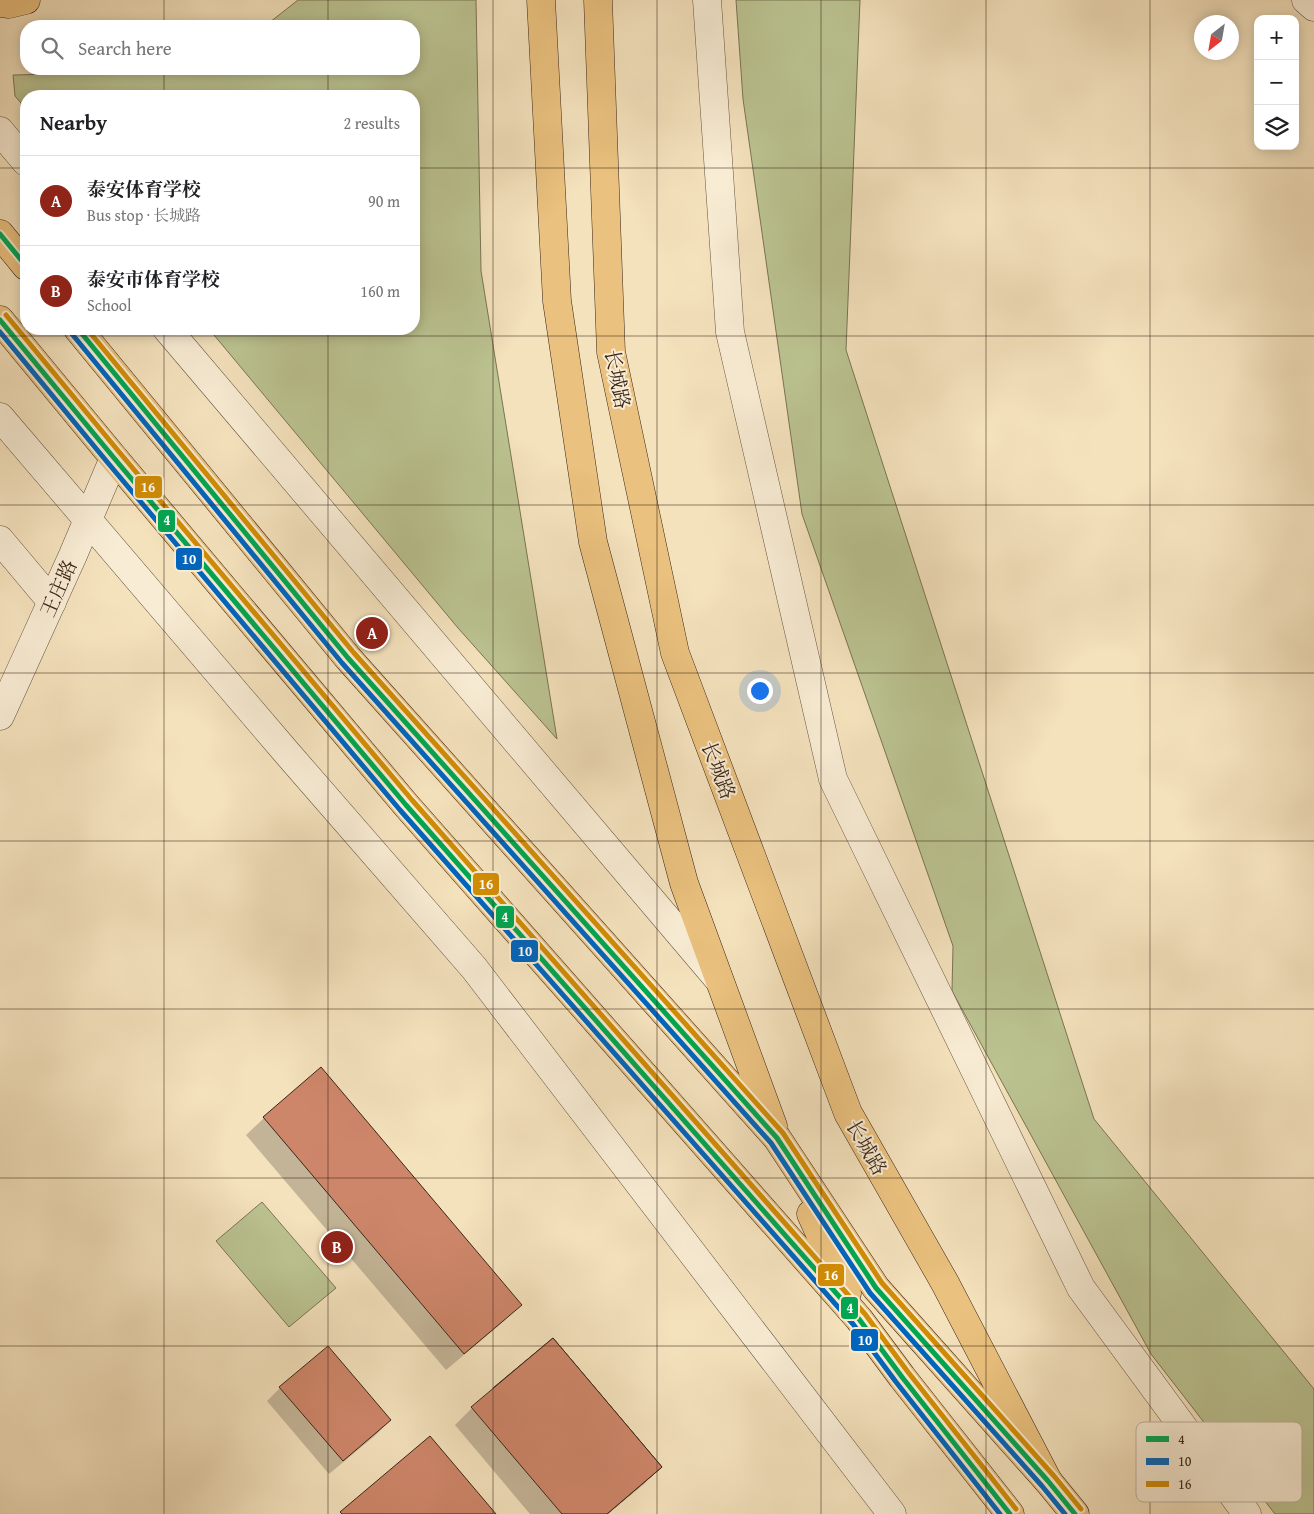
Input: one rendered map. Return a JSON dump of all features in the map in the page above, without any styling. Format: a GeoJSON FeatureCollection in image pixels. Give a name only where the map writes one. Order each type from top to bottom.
{"type":"FeatureCollection","features":[{"type":"Feature","properties":{"kind":"main road"},"geometry":{"type":"LineString","coordinates":[[0,3],[10,4],[26,0]]}},
{"type":"Feature","properties":{"kind":"main road"},"geometry":{"type":"LineString","coordinates":[[541,0],[557,301],[593,542],[684,883],[777,1138],[859,1319]]}},
{"type":"Feature","properties":{"kind":"main road","name":"长城路"},"geometry":{"type":"LineString","coordinates":[[598,0],[611,352],[675,654],[848,1113],[945,1283],[1048,1481]]}},
{"type":"Feature","properties":{"kind":"main road"},"geometry":{"type":"LineString","coordinates":[[0,234],[20,259]]}},
{"type":"Feature","properties":{"kind":"main road"},"geometry":{"type":"LineString","coordinates":[[0,320],[406,805],[859,1319],[902,1377],[1010,1514]]}},
{"type":"Feature","properties":{"kind":"main road"},"geometry":{"type":"LineString","coordinates":[[83,335],[348,658],[777,1138],[876,1288],[1048,1481],[1075,1514]]}},
{"type":"Feature","properties":{"kind":"street"},"geometry":{"type":"LineString","coordinates":[[707,0],[730,332],[833,779],[1081,1288],[1179,1422]]}},
{"type":"Feature","properties":{"kind":"street"},"geometry":{"type":"LineString","coordinates":[[1306,0],[1314,7]]}},
{"type":"Feature","properties":{"kind":"street"},"geometry":{"type":"LineString","coordinates":[[0,131],[20,155]]}},
{"type":"Feature","properties":{"kind":"street"},"geometry":{"type":"LineString","coordinates":[[172,335],[720,982]]}},
{"type":"Feature","properties":{"kind":"street"},"geometry":{"type":"LineString","coordinates":[[0,417],[287,753],[474,968],[892,1514]]}},
{"type":"Feature","properties":{"kind":"street","name":"王庄路"},"geometry":{"type":"LineString","coordinates":[[0,716],[114,458]]}},
{"type":"Feature","properties":{"kind":"street"},"geometry":{"type":"LineString","coordinates":[[0,540],[52,602]]}},
{"type":"Feature","properties":{"kind":"street"},"geometry":{"type":"LineString","coordinates":[[1237,1502],[1246,1514]]}},
{"type":"Feature","properties":{"kind":"green space"},"geometry":{"type":"Polygon","coordinates":[[[298,0],[476,0],[481,271],[557,739],[458,628],[214,335],[420,335],[420,90],[20,90],[20,102],[15,96],[13,75],[420,75],[420,20],[273,20],[298,0]]]}},
{"type":"Feature","properties":{"kind":"green space"},"geometry":{"type":"Polygon","coordinates":[[[736,0],[860,0],[846,350],[1094,1119],[1314,1389],[1314,1514],[1275,1514],[1266,1502],[1302,1502],[1302,1422],[1204,1422],[1151,1354],[952,991],[953,946],[802,514],[743,99],[736,0]]]}},
{"type":"Feature","properties":{"kind":"green space"},"geometry":{"type":"Polygon","coordinates":[[[262,1202],[336,1288],[289,1327],[216,1241],[262,1202]]]}},
{"type":"Feature","properties":{"kind":"building"},"geometry":{"type":"Polygon","coordinates":[[[321,1067],[522,1305],[464,1354],[263,1117],[321,1067]]]}},
{"type":"Feature","properties":{"kind":"building"},"geometry":{"type":"Polygon","coordinates":[[[553,1338],[662,1467],[607,1514],[600,1514],[493,1388],[553,1338]]]}},
{"type":"Feature","properties":{"kind":"building"},"geometry":{"type":"Polygon","coordinates":[[[553,1338],[662,1467],[607,1514],[562,1514],[471,1407],[553,1338]]]}},
{"type":"Feature","properties":{"kind":"building"},"geometry":{"type":"Polygon","coordinates":[[[328,1346],[391,1420],[343,1461],[279,1387],[328,1346]]]}},
{"type":"Feature","properties":{"kind":"building"},"geometry":{"type":"Polygon","coordinates":[[[430,1436],[496,1514],[342,1514],[340,1512],[430,1436]]]}},
{"type":"Feature","properties":{"kind":"transit line","name":"4"},"geometry":{"type":"LineString","coordinates":[[0,234],[20,259]]}},
{"type":"Feature","properties":{"kind":"transit line","name":"16"},"geometry":{"type":"LineString","coordinates":[[6,315],[20,332]]}},
{"type":"Feature","properties":{"kind":"transit line","name":"4"},"geometry":{"type":"LineString","coordinates":[[0,320],[406,805],[859,1319],[902,1377],[1010,1514]]}},
{"type":"Feature","properties":{"kind":"transit line","name":"10"},"geometry":{"type":"LineString","coordinates":[[0,332],[400,810],[853,1324],[1000,1514]]}},
{"type":"Feature","properties":{"kind":"transit line","name":"16"},"geometry":{"type":"LineString","coordinates":[[23,335],[412,800],[865,1314],[908,1372],[1016,1509]]}},
{"type":"Feature","properties":{"kind":"transit line","name":"10"},"geometry":{"type":"LineString","coordinates":[[73,335],[342,663],[771,1143],[870,1293],[1065,1514]]}},
{"type":"Feature","properties":{"kind":"transit line","name":"4"},"geometry":{"type":"LineString","coordinates":[[83,335],[348,658],[777,1138],[876,1288],[1048,1481],[1075,1514]]}},
{"type":"Feature","properties":{"kind":"transit line","name":"16"},"geometry":{"type":"LineString","coordinates":[[92,335],[354,653],[783,1133],[882,1283],[1054,1476],[1081,1509]]}},
{"type":"Feature","properties":{"kind":"place","name":"泰安体育学校"},"geometry":{"type":"Point","coordinates":[372,633]}},
{"type":"Feature","properties":{"kind":"place","name":"泰安市体育学校"},"geometry":{"type":"Point","coordinates":[337,1247]}}]}
